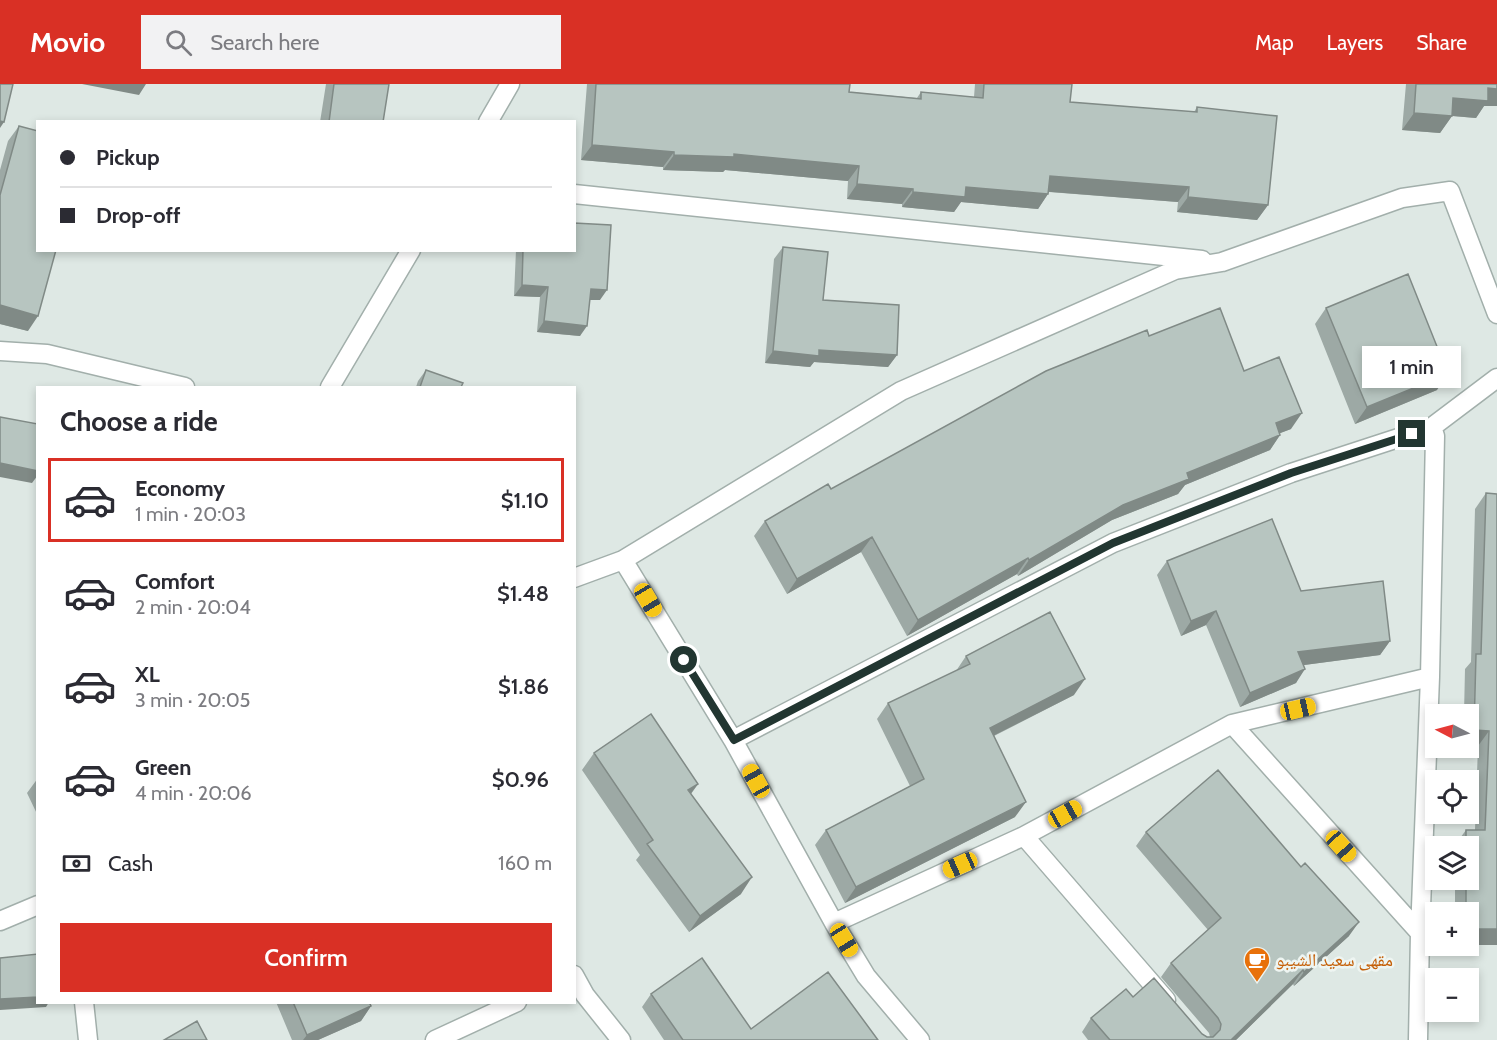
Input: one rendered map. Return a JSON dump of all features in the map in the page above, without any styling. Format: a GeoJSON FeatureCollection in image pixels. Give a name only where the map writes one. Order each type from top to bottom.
{"type":"FeatureCollection","features":[{"type":"Feature","properties":{"kind":"street"},"geometry":{"type":"LineString","coordinates":[[489,120],[510,84]]}},
{"type":"Feature","properties":{"kind":"street"},"geometry":{"type":"LineString","coordinates":[[576,577],[623,560],[901,391],[1175,270],[1222,262],[1402,198],[1450,191],[1497,314]]}},
{"type":"Feature","properties":{"kind":"street"},"geometry":{"type":"LineString","coordinates":[[576,194],[1222,262]]}},
{"type":"Feature","properties":{"kind":"street"},"geometry":{"type":"LineString","coordinates":[[331,386],[410,252]]}},
{"type":"Feature","properties":{"kind":"street"},"geometry":{"type":"LineString","coordinates":[[0,351],[47,354],[181,386]]}},
{"type":"Feature","properties":{"kind":"street"},"geometry":{"type":"LineString","coordinates":[[734,740],[1113,543],[1291,473],[1431,427],[1497,378]]}},
{"type":"Feature","properties":{"kind":"street"},"geometry":{"type":"LineString","coordinates":[[1418,1040],[1430,677],[1435,436],[1431,427]]}},
{"type":"Feature","properties":{"kind":"street"},"geometry":{"type":"LineString","coordinates":[[623,560],[734,740],[834,923],[866,976],[920,1040]]}},
{"type":"Feature","properties":{"kind":"street"},"geometry":{"type":"LineString","coordinates":[[834,923],[1024,836],[1232,724],[1430,677]]}},
{"type":"Feature","properties":{"kind":"street"},"geometry":{"type":"LineString","coordinates":[[1232,724],[1420,933]]}},
{"type":"Feature","properties":{"kind":"street"},"geometry":{"type":"LineString","coordinates":[[1024,836],[1177,1013]]}},
{"type":"Feature","properties":{"kind":"street"},"geometry":{"type":"LineString","coordinates":[[0,921],[36,906]]}},
{"type":"Feature","properties":{"kind":"street"},"geometry":{"type":"LineString","coordinates":[[576,977],[585,995],[621,1040]]}},
{"type":"Feature","properties":{"kind":"street"},"geometry":{"type":"LineString","coordinates":[[84,1004],[88,1040]]}},
{"type":"Feature","properties":{"kind":"street"},"geometry":{"type":"LineString","coordinates":[[435,1040],[513,1004]]}},
{"type":"Feature","properties":{"kind":"building"},"geometry":{"type":"Polygon","coordinates":[[[0,84],[13,84],[4,122],[0,121],[0,84]]]}},
{"type":"Feature","properties":{"kind":"building"},"geometry":{"type":"Polygon","coordinates":[[[334,84],[389,84],[383,120],[329,120],[334,84]]]}},
{"type":"Feature","properties":{"kind":"building"},"geometry":{"type":"Polygon","coordinates":[[[596,84],[850,84],[849,92],[921,99],[921,92],[983,98],[984,84],[1072,84],[1070,102],[1197,112],[1197,107],[1277,116],[1268,205],[1188,197],[1189,187],[1050,176],[1048,194],[966,187],[965,197],[857,184],[859,166],[734,154],[734,157],[674,155],[674,152],[592,145],[596,84]]]}},
{"type":"Feature","properties":{"kind":"building"},"geometry":{"type":"Polygon","coordinates":[[[1416,84],[1497,84],[1497,89],[1488,88],[1488,101],[1453,98],[1452,116],[1414,113],[1416,84]]]}},
{"type":"Feature","properties":{"kind":"building"},"geometry":{"type":"Polygon","coordinates":[[[19,126],[36,130],[36,252],[55,252],[38,316],[0,305],[0,195],[19,126]]]}},
{"type":"Feature","properties":{"kind":"building"},"geometry":{"type":"Polygon","coordinates":[[[576,223],[611,225],[607,290],[591,289],[587,326],[544,321],[548,287],[522,285],[523,252],[576,252],[576,223]]]}},
{"type":"Feature","properties":{"kind":"building"},"geometry":{"type":"Polygon","coordinates":[[[783,247],[828,252],[823,300],[899,305],[897,355],[819,350],[819,356],[773,351],[783,247]]]}},
{"type":"Feature","properties":{"kind":"building"},"geometry":{"type":"Polygon","coordinates":[[[1408,274],[1448,374],[1367,407],[1326,308],[1408,274]]]}},
{"type":"Feature","properties":{"kind":"building"},"geometry":{"type":"Polygon","coordinates":[[[1220,308],[1244,371],[1279,357],[1302,413],[1276,423],[1280,435],[1187,473],[1189,479],[1123,505],[1029,560],[1028,558],[918,620],[872,537],[797,579],[765,521],[828,484],[831,489],[1046,371],[1147,330],[1149,336],[1220,308]]]}},
{"type":"Feature","properties":{"kind":"building"},"geometry":{"type":"Polygon","coordinates":[[[426,370],[463,383],[462,386],[420,386],[426,370]]]}},
{"type":"Feature","properties":{"kind":"building"},"geometry":{"type":"Polygon","coordinates":[[[0,417],[36,424],[36,471],[0,463],[0,417]]]}},
{"type":"Feature","properties":{"kind":"building"},"geometry":{"type":"Polygon","coordinates":[[[1486,493],[1497,494],[1497,929],[1479,929],[1479,902],[1466,902],[1466,890],[1479,890],[1479,836],[1466,836],[1466,830],[1485,830],[1489,731],[1479,730],[1479,704],[1475,704],[1476,654],[1481,654],[1486,493]]]}},
{"type":"Feature","properties":{"kind":"building"},"geometry":{"type":"Polygon","coordinates":[[[1272,519],[1301,591],[1383,581],[1390,641],[1298,652],[1305,669],[1250,693],[1216,611],[1191,621],[1167,561],[1272,519]]]}},
{"type":"Feature","properties":{"kind":"building"},"geometry":{"type":"Polygon","coordinates":[[[1050,612],[1085,679],[990,728],[1026,802],[856,887],[826,830],[924,779],[888,703],[970,664],[966,656],[1050,612]]]}},
{"type":"Feature","properties":{"kind":"building"},"geometry":{"type":"Polygon","coordinates":[[[651,714],[698,784],[688,790],[752,877],[700,916],[647,844],[653,840],[594,753],[651,714]]]}},
{"type":"Feature","properties":{"kind":"building"},"geometry":{"type":"Polygon","coordinates":[[[1218,770],[1301,867],[1305,863],[1359,922],[1304,972],[1303,970],[1231,1040],[1110,1040],[1091,1018],[1126,989],[1133,997],[1154,978],[1202,1034],[1213,1037],[1220,1030],[1221,1024],[1218,1018],[1171,963],[1221,918],[1146,832],[1218,770]]]}},
{"type":"Feature","properties":{"kind":"building"},"geometry":{"type":"Polygon","coordinates":[[[36,954],[36,997],[0,999],[0,958],[36,954]]]}},
{"type":"Feature","properties":{"kind":"building"},"geometry":{"type":"Polygon","coordinates":[[[702,958],[751,1029],[828,972],[878,1040],[683,1040],[651,994],[702,958]]]}},
{"type":"Feature","properties":{"kind":"building"},"geometry":{"type":"Polygon","coordinates":[[[294,1004],[370,1004],[371,1006],[307,1035],[294,1004]]]}},
{"type":"Feature","properties":{"kind":"building"},"geometry":{"type":"Polygon","coordinates":[[[197,1021],[207,1040],[164,1040],[197,1021]]]}},
{"type":"Feature","properties":{"kind":"place","name":"مقهى سعيد الشيبو"},"geometry":{"type":"Point","coordinates":[1257,983]}},
{"type":"Feature","properties":{"kind":"route"},"geometry":{"type":"LineString","coordinates":[[684,660],[734,740],[1113,543],[1291,473],[1412,434]]}}]}
